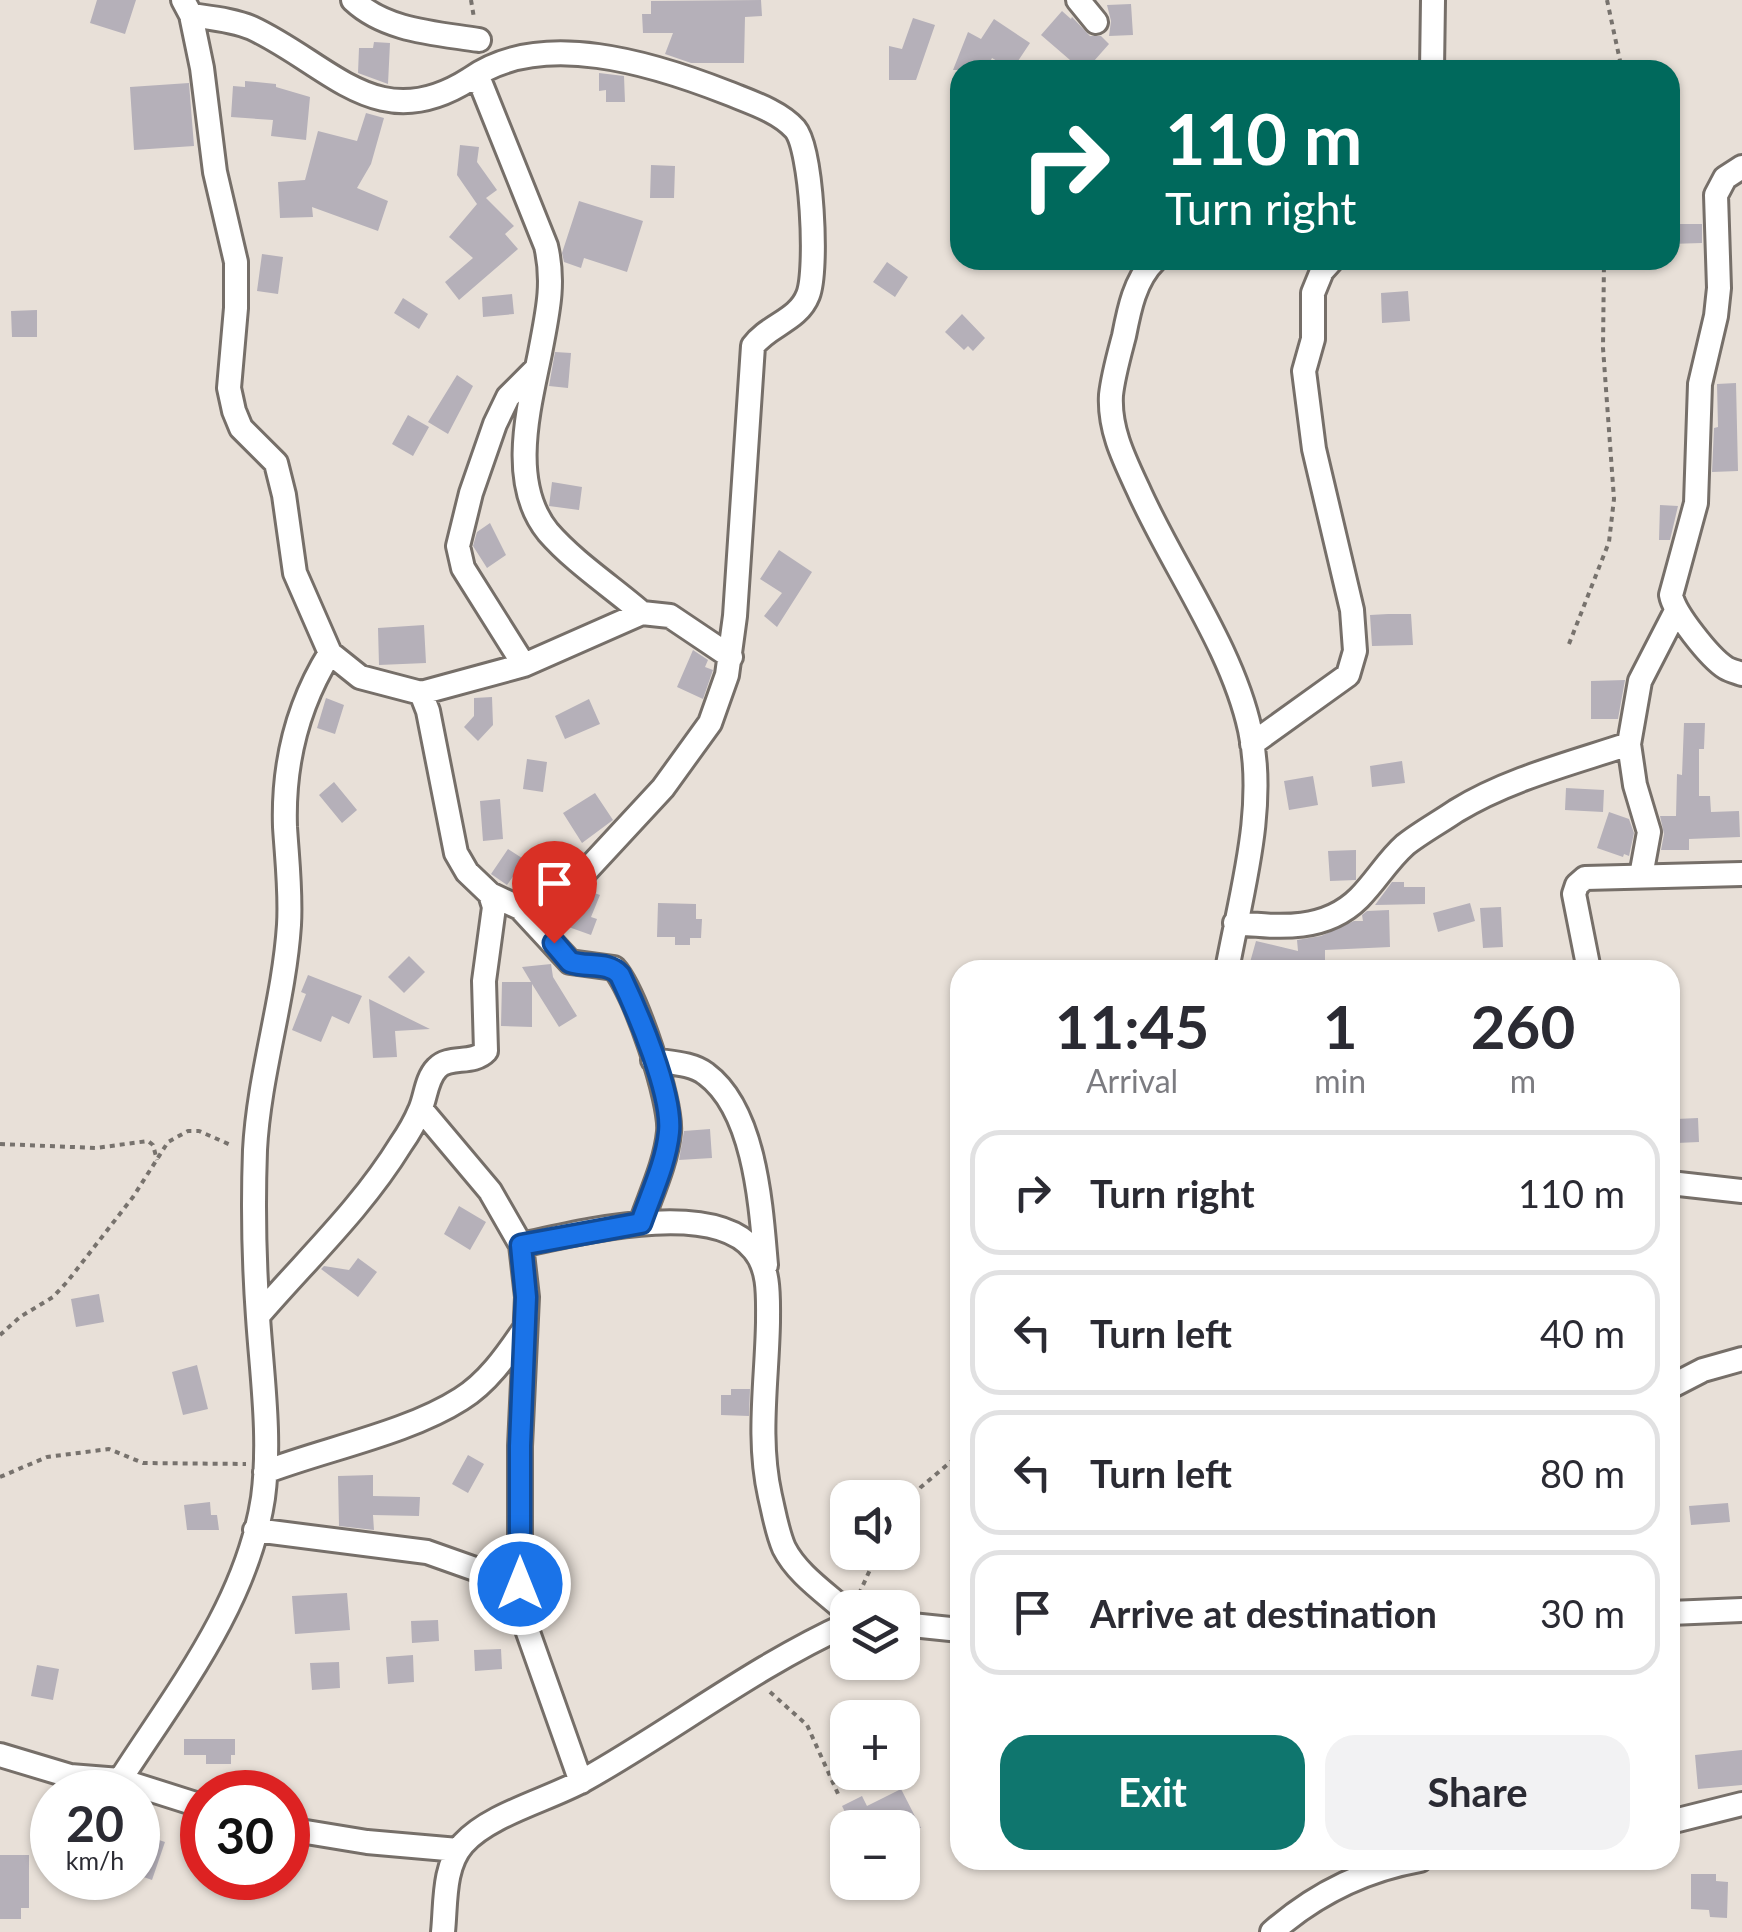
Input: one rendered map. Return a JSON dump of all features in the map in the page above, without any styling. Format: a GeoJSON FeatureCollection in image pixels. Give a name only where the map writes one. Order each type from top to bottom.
{"type":"FeatureCollection","features":[{"type":"Feature","properties":{"kind":"street"},"geometry":{"type":"LineString","coordinates":[[353,0],[368,14],[400,26],[478,40]]}},
{"type":"Feature","properties":{"kind":"street"},"geometry":{"type":"LineString","coordinates":[[1078,0],[1096,22]]}},
{"type":"Feature","properties":{"kind":"street"},"geometry":{"type":"LineString","coordinates":[[1432,60],[1433,0]]}},
{"type":"Feature","properties":{"kind":"street"},"geometry":{"type":"LineString","coordinates":[[187,7],[250,27],[322,72],[386,101],[408,104],[429,100],[502,60],[555,55],[612,57],[763,107],[793,126],[800,136],[806,159],[814,269],[801,308],[753,346],[730,657],[720,699],[710,723],[688,756],[586,870],[540,930]]}},
{"type":"Feature","properties":{"kind":"street"},"geometry":{"type":"LineString","coordinates":[[187,7],[202,68],[214,172],[236,262],[229,388],[241,428],[276,462],[294,573],[330,653],[360,677],[421,693],[524,665],[642,612]]}},
{"type":"Feature","properties":{"kind":"street"},"geometry":{"type":"LineString","coordinates":[[470,79],[480,84],[549,259],[552,292],[529,408],[525,465],[536,510],[546,530],[642,612],[670,616],[730,657]]}},
{"type":"Feature","properties":{"kind":"street"},"geometry":{"type":"LineString","coordinates":[[1742,167],[1725,178],[1716,194],[1718,288],[1716,316],[1700,384],[1696,503],[1672,603],[1726,668],[1742,674]]}},
{"type":"Feature","properties":{"kind":"street"},"geometry":{"type":"LineString","coordinates":[[1146,270],[1139,280],[1124,331],[1111,396],[1114,426],[1118,446],[1156,532],[1196,600],[1233,681],[1252,744],[1252,833],[1229,960]]}},
{"type":"Feature","properties":{"kind":"street"},"geometry":{"type":"LineString","coordinates":[[1252,744],[1348,675],[1356,651],[1352,610],[1314,449],[1304,371],[1314,332],[1313,293],[1323,270]]}},
{"type":"Feature","properties":{"kind":"street"},"geometry":{"type":"LineString","coordinates":[[524,665],[463,568],[458,546],[494,424],[508,397],[536,369]]}},
{"type":"Feature","properties":{"kind":"street"},"geometry":{"type":"LineString","coordinates":[[1641,876],[1648,832],[1629,744],[1640,681],[1676,610]]}},
{"type":"Feature","properties":{"kind":"street"},"geometry":{"type":"LineString","coordinates":[[126,1770],[222,1619],[255,1530],[266,1468],[254,1222],[256,1144],[283,990],[289,922],[285,825],[289,758],[313,681],[330,653]]}},
{"type":"Feature","properties":{"kind":"street"},"geometry":{"type":"LineString","coordinates":[[421,693],[456,853],[466,872],[490,894],[520,908],[570,962],[614,968],[620,975],[668,1108],[669,1137],[641,1223]]}},
{"type":"Feature","properties":{"kind":"street"},"geometry":{"type":"LineString","coordinates":[[1236,923],[1284,927],[1311,924],[1337,914],[1358,898],[1406,845],[1460,808],[1523,780],[1629,744]]}},
{"type":"Feature","properties":{"kind":"street"},"geometry":{"type":"LineString","coordinates":[[1587,960],[1576,907],[1577,885],[1585,878],[1742,874]]}},
{"type":"Feature","properties":{"kind":"street"},"geometry":{"type":"LineString","coordinates":[[258,1316],[361,1202],[402,1143],[436,1068],[478,1058],[486,1051],[484,981],[494,906],[490,894]]}},
{"type":"Feature","properties":{"kind":"street"},"geometry":{"type":"LineString","coordinates":[[653,1060],[705,1073],[729,1102],[760,1186],[768,1322],[762,1450],[783,1546],[793,1562],[833,1590]]}},
{"type":"Feature","properties":{"kind":"street"},"geometry":{"type":"LineString","coordinates":[[420,1109],[490,1192],[521,1245],[526,1282],[520,1584],[524,1621],[581,1782]]}},
{"type":"Feature","properties":{"kind":"street"},"geometry":{"type":"LineString","coordinates":[[1680,1184],[1742,1191]]}},
{"type":"Feature","properties":{"kind":"street"},"geometry":{"type":"LineString","coordinates":[[521,1245],[641,1223],[732,1230],[756,1252],[767,1274]]}},
{"type":"Feature","properties":{"kind":"street"},"geometry":{"type":"LineString","coordinates":[[266,1468],[400,1426],[461,1399],[486,1379],[523,1331]]}},
{"type":"Feature","properties":{"kind":"street"},"geometry":{"type":"LineString","coordinates":[[1680,1382],[1703,1370],[1742,1359]]}},
{"type":"Feature","properties":{"kind":"street"},"geometry":{"type":"LineString","coordinates":[[255,1530],[427,1552],[520,1584]]}},
{"type":"Feature","properties":{"kind":"street"},"geometry":{"type":"LineString","coordinates":[[1680,1613],[1742,1610]]}},
{"type":"Feature","properties":{"kind":"street"},"geometry":{"type":"LineString","coordinates":[[920,1626],[950,1629]]}},
{"type":"Feature","properties":{"kind":"street"},"geometry":{"type":"LineString","coordinates":[[443,1932],[450,1866],[458,1850],[485,1826],[581,1782],[750,1677],[830,1634]]}},
{"type":"Feature","properties":{"kind":"street"},"geometry":{"type":"LineString","coordinates":[[0,1756],[49,1770]]}},
{"type":"Feature","properties":{"kind":"street"},"geometry":{"type":"LineString","coordinates":[[1680,1820],[1742,1804]]}},
{"type":"Feature","properties":{"kind":"street"},"geometry":{"type":"LineString","coordinates":[[310,1833],[458,1850]]}},
{"type":"Feature","properties":{"kind":"street"},"geometry":{"type":"LineString","coordinates":[[1272,1932],[1327,1892],[1384,1870]]}},
{"type":"Feature","properties":{"kind":"path"},"geometry":{"type":"LineString","coordinates":[[1607,0],[1620,60]]}},
{"type":"Feature","properties":{"kind":"path"},"geometry":{"type":"LineString","coordinates":[[1569,644],[1608,542],[1614,498],[1603,348],[1604,270]]}},
{"type":"Feature","properties":{"kind":"path"},"geometry":{"type":"LineString","coordinates":[[0,1334],[54,1297],[134,1198],[168,1142],[194,1130],[233,1146],[256,1144]]}},
{"type":"Feature","properties":{"kind":"path"},"geometry":{"type":"LineString","coordinates":[[0,1144],[96,1148],[148,1141],[157,1160]]}},
{"type":"Feature","properties":{"kind":"path"},"geometry":{"type":"LineString","coordinates":[[0,1477],[48,1457],[109,1448],[143,1463],[266,1468]]}},
{"type":"Feature","properties":{"kind":"path"},"geometry":{"type":"LineString","coordinates":[[920,1487],[950,1462]]}},
{"type":"Feature","properties":{"kind":"path"},"geometry":{"type":"LineString","coordinates":[[750,1677],[807,1725],[840,1796]]}},
{"type":"Feature","properties":{"kind":"building"},"geometry":{"type":"Polygon","coordinates":[[[97,0],[136,0],[125,34],[90,23],[97,0]]]}},
{"type":"Feature","properties":{"kind":"building"},"geometry":{"type":"Polygon","coordinates":[[[761,0],[762,16],[745,17],[744,63],[691,63],[665,54],[673,33],[643,33],[642,14],[651,14],[651,1],[761,0]]]}},
{"type":"Feature","properties":{"kind":"building"},"geometry":{"type":"Polygon","coordinates":[[[1131,4],[1133,35],[1109,36],[1107,5],[1131,4]]]}},
{"type":"Feature","properties":{"kind":"building"},"geometry":{"type":"Polygon","coordinates":[[[1062,11],[1090,36],[1101,36],[1109,44],[1095,60],[1070,60],[1041,35],[1062,11]]]}},
{"type":"Feature","properties":{"kind":"building"},"geometry":{"type":"Polygon","coordinates":[[[913,18],[935,25],[916,80],[889,80],[889,46],[902,49],[913,18]]]}},
{"type":"Feature","properties":{"kind":"building"},"geometry":{"type":"Polygon","coordinates":[[[994,19],[1030,43],[1019,60],[957,60],[968,32],[981,39],[994,19]]]}},
{"type":"Feature","properties":{"kind":"building"},"geometry":{"type":"Polygon","coordinates":[[[374,42],[390,43],[388,84],[358,73],[359,48],[373,48],[374,42]]]}},
{"type":"Feature","properties":{"kind":"building"},"geometry":{"type":"Polygon","coordinates":[[[599,73],[624,76],[625,102],[606,102],[606,90],[599,91],[599,73]]]}},
{"type":"Feature","properties":{"kind":"building"},"geometry":{"type":"Polygon","coordinates":[[[245,81],[276,84],[310,97],[306,140],[271,136],[273,120],[231,117],[233,86],[245,87],[245,81]]]}},
{"type":"Feature","properties":{"kind":"building"},"geometry":{"type":"Polygon","coordinates":[[[189,83],[194,146],[134,150],[130,87],[189,83]]]}},
{"type":"Feature","properties":{"kind":"building"},"geometry":{"type":"Polygon","coordinates":[[[366,113],[384,118],[371,164],[357,188],[388,201],[378,231],[312,207],[313,217],[280,218],[278,182],[305,180],[318,131],[357,141],[366,113]]]}},
{"type":"Feature","properties":{"kind":"building"},"geometry":{"type":"Polygon","coordinates":[[[460,145],[479,147],[477,162],[497,190],[486,198],[514,226],[505,234],[518,249],[459,300],[445,282],[473,258],[449,237],[477,204],[457,175],[460,145]]]}},
{"type":"Feature","properties":{"kind":"building"},"geometry":{"type":"Polygon","coordinates":[[[651,165],[675,166],[674,198],[650,198],[651,165]]]}},
{"type":"Feature","properties":{"kind":"building"},"geometry":{"type":"Polygon","coordinates":[[[579,201],[643,221],[627,272],[584,258],[581,268],[564,262],[562,253],[579,201]]]}},
{"type":"Feature","properties":{"kind":"building"},"geometry":{"type":"Polygon","coordinates":[[[1680,224],[1702,224],[1702,243],[1680,244],[1680,224]]]}},
{"type":"Feature","properties":{"kind":"building"},"geometry":{"type":"Polygon","coordinates":[[[262,254],[283,257],[278,294],[257,291],[262,254]]]}},
{"type":"Feature","properties":{"kind":"building"},"geometry":{"type":"Polygon","coordinates":[[[887,262],[908,277],[895,297],[873,282],[887,262]]]}},
{"type":"Feature","properties":{"kind":"building"},"geometry":{"type":"Polygon","coordinates":[[[1408,291],[1410,321],[1382,323],[1381,293],[1408,291]]]}},
{"type":"Feature","properties":{"kind":"building"},"geometry":{"type":"Polygon","coordinates":[[[512,294],[514,314],[483,317],[482,297],[512,294]]]}},
{"type":"Feature","properties":{"kind":"building"},"geometry":{"type":"Polygon","coordinates":[[[403,298],[428,314],[419,329],[394,313],[403,298]]]}},
{"type":"Feature","properties":{"kind":"building"},"geometry":{"type":"Polygon","coordinates":[[[37,310],[37,337],[12,337],[11,311],[37,310]]]}},
{"type":"Feature","properties":{"kind":"building"},"geometry":{"type":"Polygon","coordinates":[[[962,314],[985,338],[973,351],[968,346],[964,350],[945,332],[962,314]]]}},
{"type":"Feature","properties":{"kind":"building"},"geometry":{"type":"Polygon","coordinates":[[[555,352],[571,353],[568,388],[549,386],[555,352]]]}},
{"type":"Feature","properties":{"kind":"building"},"geometry":{"type":"Polygon","coordinates":[[[457,375],[473,386],[448,434],[428,422],[457,375]]]}},
{"type":"Feature","properties":{"kind":"building"},"geometry":{"type":"Polygon","coordinates":[[[1736,383],[1738,471],[1712,472],[1714,428],[1718,427],[1717,384],[1736,383]]]}},
{"type":"Feature","properties":{"kind":"building"},"geometry":{"type":"Polygon","coordinates":[[[408,415],[429,427],[413,456],[392,444],[408,415]]]}},
{"type":"Feature","properties":{"kind":"building"},"geometry":{"type":"Polygon","coordinates":[[[552,482],[582,487],[579,510],[549,506],[552,482]]]}},
{"type":"Feature","properties":{"kind":"building"},"geometry":{"type":"Polygon","coordinates":[[[1660,505],[1678,506],[1670,540],[1659,540],[1660,505]]]}},
{"type":"Feature","properties":{"kind":"building"},"geometry":{"type":"Polygon","coordinates":[[[490,523],[506,555],[487,568],[473,546],[477,532],[490,523]]]}},
{"type":"Feature","properties":{"kind":"building"},"geometry":{"type":"Polygon","coordinates":[[[779,550],[812,572],[777,627],[764,616],[782,593],[760,579],[779,550]]]}},
{"type":"Feature","properties":{"kind":"building"},"geometry":{"type":"Polygon","coordinates":[[[1411,614],[1413,645],[1372,646],[1370,615],[1411,614]]]}},
{"type":"Feature","properties":{"kind":"building"},"geometry":{"type":"Polygon","coordinates":[[[424,625],[426,663],[379,665],[378,628],[424,625]]]}},
{"type":"Feature","properties":{"kind":"building"},"geometry":{"type":"Polygon","coordinates":[[[693,650],[708,660],[705,667],[713,670],[703,699],[677,687],[693,650]]]}},
{"type":"Feature","properties":{"kind":"building"},"geometry":{"type":"Polygon","coordinates":[[[1625,680],[1618,719],[1591,719],[1591,681],[1625,680]]]}},
{"type":"Feature","properties":{"kind":"building"},"geometry":{"type":"Polygon","coordinates":[[[492,697],[493,725],[478,741],[464,727],[474,716],[474,698],[492,697]]]}},
{"type":"Feature","properties":{"kind":"building"},"geometry":{"type":"Polygon","coordinates":[[[326,698],[344,705],[335,734],[317,728],[326,698]]]}},
{"type":"Feature","properties":{"kind":"building"},"geometry":{"type":"Polygon","coordinates":[[[589,699],[600,724],[565,739],[555,716],[589,699]]]}},
{"type":"Feature","properties":{"kind":"building"},"geometry":{"type":"Polygon","coordinates":[[[1684,723],[1705,723],[1704,749],[1699,749],[1699,796],[1710,796],[1711,812],[1739,811],[1740,837],[1689,839],[1689,850],[1661,850],[1664,834],[1660,816],[1676,816],[1684,723]]]}},
{"type":"Feature","properties":{"kind":"building"},"geometry":{"type":"Polygon","coordinates":[[[527,759],[547,762],[543,792],[523,789],[527,759]]]}},
{"type":"Feature","properties":{"kind":"building"},"geometry":{"type":"Polygon","coordinates":[[[1402,761],[1405,783],[1372,787],[1370,766],[1402,761]]]}},
{"type":"Feature","properties":{"kind":"building"},"geometry":{"type":"Polygon","coordinates":[[[1313,776],[1318,805],[1289,810],[1284,781],[1313,776]]]}},
{"type":"Feature","properties":{"kind":"building"},"geometry":{"type":"Polygon","coordinates":[[[334,782],[357,810],[342,823],[319,795],[334,782]]]}},
{"type":"Feature","properties":{"kind":"building"},"geometry":{"type":"Polygon","coordinates":[[[1566,788],[1604,790],[1603,812],[1565,810],[1566,788]]]}},
{"type":"Feature","properties":{"kind":"building"},"geometry":{"type":"Polygon","coordinates":[[[595,793],[613,820],[582,843],[563,813],[595,793]]]}},
{"type":"Feature","properties":{"kind":"building"},"geometry":{"type":"Polygon","coordinates":[[[500,799],[503,839],[483,841],[480,801],[500,799]]]}},
{"type":"Feature","properties":{"kind":"building"},"geometry":{"type":"Polygon","coordinates":[[[1609,812],[1629,819],[1634,833],[1629,856],[1597,848],[1609,812]]]}},
{"type":"Feature","properties":{"kind":"building"},"geometry":{"type":"Polygon","coordinates":[[[508,849],[525,860],[507,885],[491,874],[508,849]]]}},
{"type":"Feature","properties":{"kind":"building"},"geometry":{"type":"Polygon","coordinates":[[[1356,850],[1356,880],[1330,881],[1328,851],[1356,850]]]}},
{"type":"Feature","properties":{"kind":"building"},"geometry":{"type":"Polygon","coordinates":[[[1392,882],[1404,882],[1404,887],[1425,887],[1425,904],[1375,905],[1392,882]]]}},
{"type":"Feature","properties":{"kind":"building"},"geometry":{"type":"Polygon","coordinates":[[[589,891],[600,895],[591,917],[597,919],[591,935],[563,925],[589,891]]]}},
{"type":"Feature","properties":{"kind":"building"},"geometry":{"type":"Polygon","coordinates":[[[658,903],[696,904],[696,919],[702,919],[701,938],[690,938],[690,945],[675,945],[675,937],[657,937],[658,903]]]}},
{"type":"Feature","properties":{"kind":"building"},"geometry":{"type":"Polygon","coordinates":[[[1470,903],[1475,921],[1438,932],[1433,913],[1470,903]]]}},
{"type":"Feature","properties":{"kind":"building"},"geometry":{"type":"Polygon","coordinates":[[[1501,907],[1503,947],[1483,948],[1480,908],[1501,907]]]}},
{"type":"Feature","properties":{"kind":"building"},"geometry":{"type":"Polygon","coordinates":[[[1389,910],[1390,947],[1325,950],[1325,960],[1251,960],[1256,941],[1298,951],[1297,940],[1363,921],[1362,915],[1367,911],[1389,910]]]}},
{"type":"Feature","properties":{"kind":"building"},"geometry":{"type":"Polygon","coordinates":[[[409,956],[425,972],[404,993],[388,977],[409,956]]]}},
{"type":"Feature","properties":{"kind":"building"},"geometry":{"type":"Polygon","coordinates":[[[551,964],[553,977],[577,1016],[559,1027],[532,984],[532,1027],[501,1026],[502,982],[531,982],[522,967],[551,964]]]}},
{"type":"Feature","properties":{"kind":"building"},"geometry":{"type":"Polygon","coordinates":[[[308,975],[362,996],[349,1024],[332,1016],[321,1042],[292,1030],[306,994],[301,992],[308,975]]]}},
{"type":"Feature","properties":{"kind":"building"},"geometry":{"type":"Polygon","coordinates":[[[369,999],[430,1029],[395,1031],[397,1057],[373,1058],[369,999]]]}},
{"type":"Feature","properties":{"kind":"building"},"geometry":{"type":"Polygon","coordinates":[[[1698,1118],[1699,1142],[1680,1143],[1680,1119],[1698,1118]]]}},
{"type":"Feature","properties":{"kind":"building"},"geometry":{"type":"Polygon","coordinates":[[[710,1129],[712,1158],[679,1160],[684,1131],[710,1129]]]}},
{"type":"Feature","properties":{"kind":"building"},"geometry":{"type":"Polygon","coordinates":[[[459,1206],[486,1222],[470,1250],[444,1234],[459,1206]]]}},
{"type":"Feature","properties":{"kind":"building"},"geometry":{"type":"Polygon","coordinates":[[[358,1258],[377,1272],[358,1297],[321,1269],[324,1266],[349,1270],[358,1258]]]}},
{"type":"Feature","properties":{"kind":"building"},"geometry":{"type":"Polygon","coordinates":[[[99,1294],[104,1322],[76,1327],[71,1299],[99,1294]]]}},
{"type":"Feature","properties":{"kind":"building"},"geometry":{"type":"Polygon","coordinates":[[[197,1365],[208,1409],[183,1415],[172,1372],[197,1365]]]}},
{"type":"Feature","properties":{"kind":"building"},"geometry":{"type":"Polygon","coordinates":[[[731,1389],[750,1389],[749,1416],[721,1415],[721,1395],[731,1395],[731,1389]]]}},
{"type":"Feature","properties":{"kind":"building"},"geometry":{"type":"Polygon","coordinates":[[[468,1455],[484,1464],[468,1493],[452,1484],[468,1455]]]}},
{"type":"Feature","properties":{"kind":"building"},"geometry":{"type":"Polygon","coordinates":[[[373,1475],[373,1496],[420,1497],[419,1516],[373,1515],[374,1530],[339,1526],[338,1476],[373,1475]]]}},
{"type":"Feature","properties":{"kind":"building"},"geometry":{"type":"Polygon","coordinates":[[[210,1502],[211,1515],[217,1515],[219,1530],[187,1530],[184,1505],[210,1502]]]}},
{"type":"Feature","properties":{"kind":"building"},"geometry":{"type":"Polygon","coordinates":[[[1728,1503],[1730,1522],[1691,1525],[1689,1506],[1728,1503]]]}},
{"type":"Feature","properties":{"kind":"building"},"geometry":{"type":"Polygon","coordinates":[[[347,1593],[350,1630],[295,1634],[292,1596],[347,1593]]]}},
{"type":"Feature","properties":{"kind":"building"},"geometry":{"type":"Polygon","coordinates":[[[438,1620],[439,1641],[412,1643],[411,1621],[438,1620]]]}},
{"type":"Feature","properties":{"kind":"building"},"geometry":{"type":"Polygon","coordinates":[[[501,1649],[502,1669],[475,1671],[474,1650],[501,1649]]]}},
{"type":"Feature","properties":{"kind":"building"},"geometry":{"type":"Polygon","coordinates":[[[413,1655],[414,1682],[388,1684],[386,1657],[413,1655]]]}},
{"type":"Feature","properties":{"kind":"building"},"geometry":{"type":"Polygon","coordinates":[[[339,1662],[340,1688],[312,1690],[310,1663],[339,1662]]]}},
{"type":"Feature","properties":{"kind":"building"},"geometry":{"type":"Polygon","coordinates":[[[37,1665],[59,1669],[53,1700],[31,1696],[37,1665]]]}},
{"type":"Feature","properties":{"kind":"building"},"geometry":{"type":"Polygon","coordinates":[[[184,1739],[235,1739],[235,1755],[231,1755],[231,1764],[206,1764],[206,1755],[184,1755],[184,1739]]]}},
{"type":"Feature","properties":{"kind":"building"},"geometry":{"type":"Polygon","coordinates":[[[1742,1750],[1742,1785],[1698,1789],[1695,1755],[1742,1750]]]}},
{"type":"Feature","properties":{"kind":"building"},"geometry":{"type":"Polygon","coordinates":[[[902,1790],[912,1810],[844,1810],[842,1806],[862,1796],[867,1806],[902,1790]]]}},
{"type":"Feature","properties":{"kind":"building"},"geometry":{"type":"Polygon","coordinates":[[[0,1855],[29,1855],[29,1908],[21,1908],[21,1919],[0,1919],[0,1855]]]}},
{"type":"Feature","properties":{"kind":"building"},"geometry":{"type":"Polygon","coordinates":[[[1691,1874],[1716,1874],[1716,1881],[1728,1882],[1727,1918],[1710,1917],[1709,1910],[1691,1909],[1691,1874]]]}},
{"type":"Feature","properties":{"kind":"route"},"geometry":{"type":"LineString","coordinates":[[520,1584],[526,1297],[521,1245],[597,1228],[641,1223],[669,1137],[670,1121],[644,1033],[620,975],[614,968],[570,962],[554,943]]}}]}
